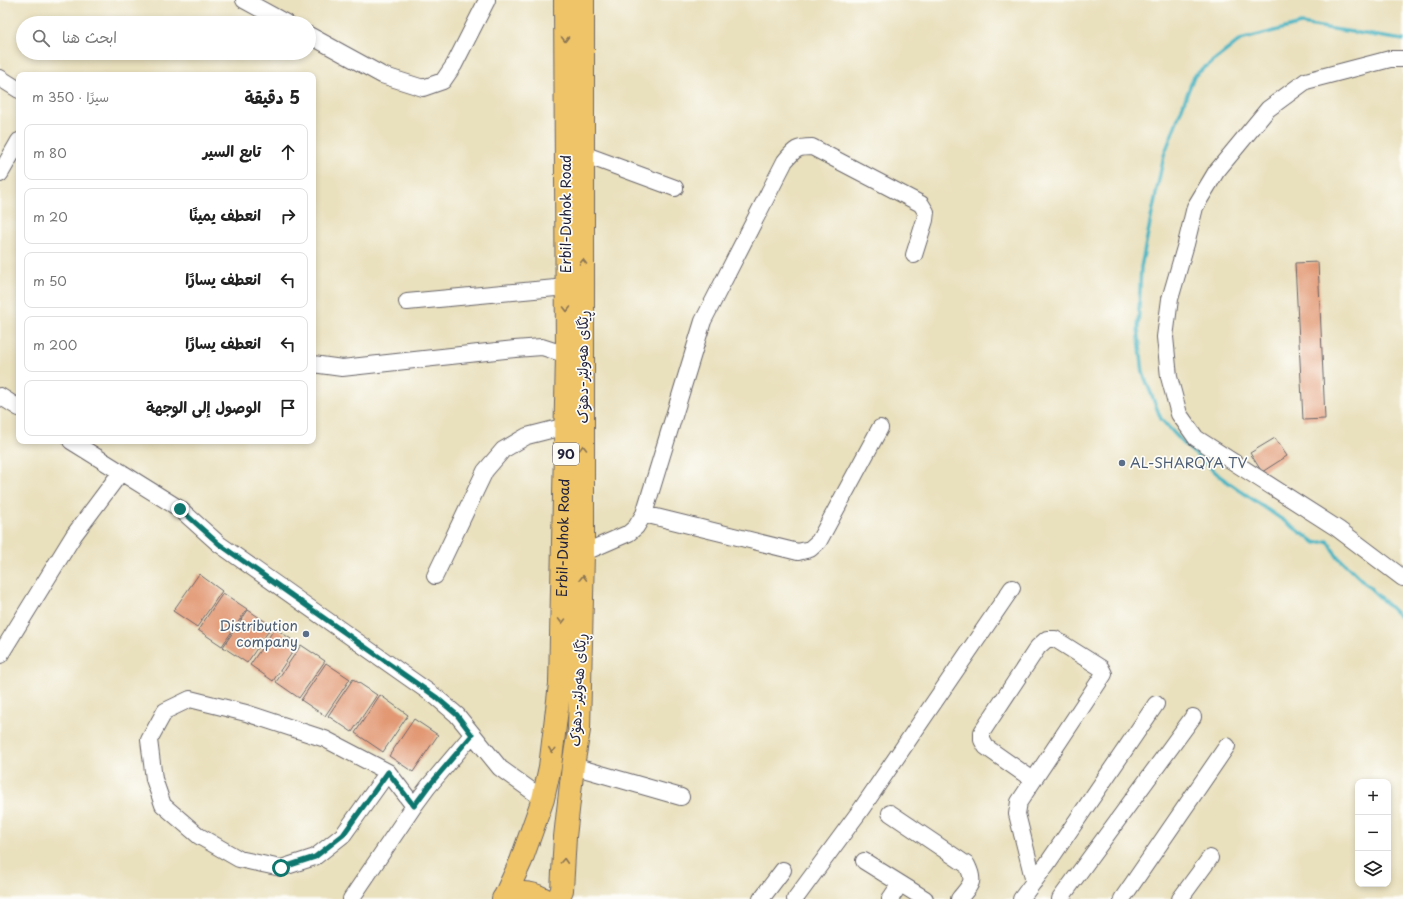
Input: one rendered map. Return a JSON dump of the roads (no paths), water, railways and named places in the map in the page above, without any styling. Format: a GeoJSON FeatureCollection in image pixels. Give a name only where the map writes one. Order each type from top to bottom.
{"type":"FeatureCollection","features":[{"type":"Feature","properties":{"kind":"highway","name":"Erbil-Duhok Road"},"geometry":{"type":"LineString","coordinates":[[503,899],[522,861],[543,799],[550,767],[560,684],[567,355],[565,0]]}},
{"type":"Feature","properties":{"kind":"highway","name":"ڕێگای هەولێر-دهۆک"},"geometry":{"type":"LineString","coordinates":[[558,899],[562,890],[565,836],[573,766],[579,730],[583,553],[583,0]]}},
{"type":"Feature","properties":{"kind":"highway","name":"90"},"geometry":{"type":"LineString","coordinates":[[503,899],[514,894],[525,892],[536,894],[544,899]]}},
{"type":"Feature","properties":{"kind":"street"},"geometry":{"type":"LineString","coordinates":[[244,0],[273,16]]}},
{"type":"Feature","properties":{"kind":"street"},"geometry":{"type":"LineString","coordinates":[[316,39],[382,75],[423,88],[443,81],[447,76],[487,0]]}},
{"type":"Feature","properties":{"kind":"street"},"geometry":{"type":"LineString","coordinates":[[1403,59],[1390,59],[1306,81],[1268,109],[1216,172],[1195,207],[1170,299],[1164,337],[1169,377],[1179,414],[1196,438],[1338,529],[1403,578]]}},
{"type":"Feature","properties":{"kind":"street"},"geometry":{"type":"LineString","coordinates":[[0,78],[16,88]]}},
{"type":"Feature","properties":{"kind":"street"},"geometry":{"type":"LineString","coordinates":[[0,174],[16,146]]}},
{"type":"Feature","properties":{"kind":"street"},"geometry":{"type":"LineString","coordinates":[[583,553],[629,533],[636,527],[644,514],[703,321],[785,161],[793,151],[800,147],[812,147],[921,204],[926,212],[925,220],[914,255]]}},
{"type":"Feature","properties":{"kind":"street"},"geometry":{"type":"LineString","coordinates":[[583,154],[675,188]]}},
{"type":"Feature","properties":{"kind":"street"},"geometry":{"type":"LineString","coordinates":[[407,302],[566,287]]}},
{"type":"Feature","properties":{"kind":"street"},"geometry":{"type":"LineString","coordinates":[[316,364],[342,368],[542,347],[567,355]]}},
{"type":"Feature","properties":{"kind":"street"},"geometry":{"type":"LineString","coordinates":[[0,396],[16,406]]}},
{"type":"Feature","properties":{"kind":"street"},"geometry":{"type":"LineString","coordinates":[[435,576],[485,471],[503,450],[527,436],[566,426]]}},
{"type":"Feature","properties":{"kind":"street"},"geometry":{"type":"LineString","coordinates":[[644,514],[798,552],[810,550],[819,541],[880,428]]}},
{"type":"Feature","properties":{"kind":"street"},"geometry":{"type":"LineString","coordinates":[[76,444],[180,509],[219,544],[436,697],[457,715],[500,768],[543,799]]}},
{"type":"Feature","properties":{"kind":"street"},"geometry":{"type":"LineString","coordinates":[[0,655],[74,535],[120,472]]}},
{"type":"Feature","properties":{"kind":"street"},"geometry":{"type":"LineString","coordinates":[[795,899],[866,802],[1012,588]]}},
{"type":"Feature","properties":{"kind":"street"},"geometry":{"type":"LineString","coordinates":[[1033,780],[986,747],[982,740],[982,732],[1038,647],[1047,639],[1054,639],[1101,668],[1104,674],[1019,802],[1018,814],[1034,882]]}},
{"type":"Feature","properties":{"kind":"street"},"geometry":{"type":"LineString","coordinates":[[388,772],[343,835],[315,857],[281,868],[239,859],[199,836],[163,805],[154,779],[149,740],[165,711],[190,699],[246,713],[324,740],[388,772],[414,806]]}},
{"type":"Feature","properties":{"kind":"street"},"geometry":{"type":"LineString","coordinates":[[1021,899],[1156,704]]}},
{"type":"Feature","properties":{"kind":"street"},"geometry":{"type":"LineString","coordinates":[[1067,896],[1193,717]]}},
{"type":"Feature","properties":{"kind":"street"},"geometry":{"type":"LineString","coordinates":[[351,899],[428,787],[472,735]]}},
{"type":"Feature","properties":{"kind":"street"},"geometry":{"type":"LineString","coordinates":[[1122,899],[1227,746]]}},
{"type":"Feature","properties":{"kind":"street"},"geometry":{"type":"LineString","coordinates":[[573,766],[681,797]]}},
{"type":"Feature","properties":{"kind":"street"},"geometry":{"type":"LineString","coordinates":[[890,813],[967,865],[972,875],[972,882],[958,899]]}},
{"type":"Feature","properties":{"kind":"street"},"geometry":{"type":"LineString","coordinates":[[1180,899],[1210,858]]}},
{"type":"Feature","properties":{"kind":"street"},"geometry":{"type":"LineString","coordinates":[[864,861],[925,899]]}},
{"type":"Feature","properties":{"kind":"street"},"geometry":{"type":"LineString","coordinates":[[761,899],[783,870]]}},
{"type":"Feature","properties":{"kind":"street"},"geometry":{"type":"LineString","coordinates":[[890,899],[900,884]]}},
{"type":"Feature","properties":{"kind":"waterway"},"geometry":{"type":"LineString","coordinates":[[1403,40],[1301,24],[1240,40],[1194,76],[1164,155],[1141,267],[1138,329],[1143,373],[1161,419],[1186,446],[1222,478],[1316,543],[1328,541],[1336,555],[1403,620]]}},
{"type":"Feature","properties":{"kind":"place","name":"AL-SHARQYA TV"},"geometry":{"type":"Point","coordinates":[1122,463]}},
{"type":"Feature","properties":{"kind":"place","name":"Distribution company"},"geometry":{"type":"Point","coordinates":[306,634]}}]}
